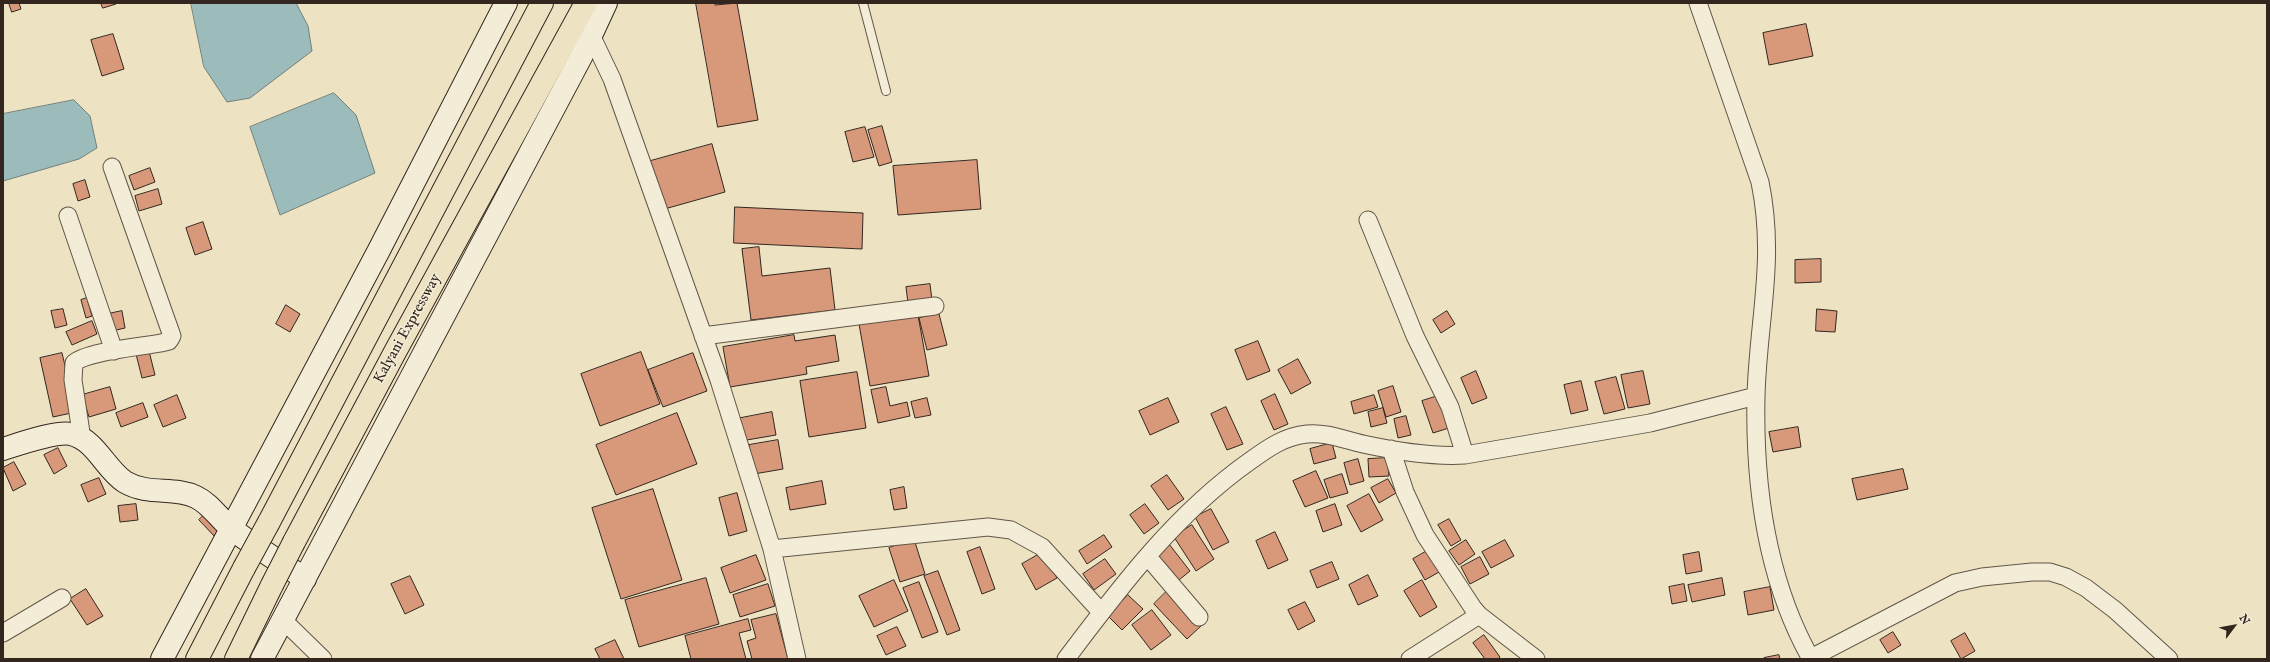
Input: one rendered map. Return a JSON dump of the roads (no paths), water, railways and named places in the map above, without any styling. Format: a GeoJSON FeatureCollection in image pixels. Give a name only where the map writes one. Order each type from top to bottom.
{"type":"FeatureCollection","features":[{"type":"Feature","properties":{"kind":"highway"},"geometry":{"type":"LineString","coordinates":[[197,659],[542,3]]}},
{"type":"Feature","properties":{"kind":"highway","name":"Kalyani Expressway"},"geometry":{"type":"LineString","coordinates":[[236,659],[294,542],[395,352],[586,3]]}},
{"type":"Feature","properties":{"kind":"street"},"geometry":{"type":"LineString","coordinates":[[162,659],[378,252],[506,3]]}},
{"type":"Feature","properties":{"kind":"street"},"geometry":{"type":"LineString","coordinates":[[262,659],[306,579],[591,35],[606,3]]}},
{"type":"Feature","properties":{"kind":"street"},"geometry":{"type":"LineString","coordinates":[[1698,3],[1760,182],[1765,204],[1768,248],[1767,274],[1756,396],[1759,482],[1764,530],[1781,590],[1793,623],[1811,659],[1922,599],[1955,584],[1988,576],[2044,572],[2066,577],[2091,592],[2115,610],[2169,659]]}},
{"type":"Feature","properties":{"kind":"street"},"geometry":{"type":"LineString","coordinates":[[591,35],[612,79],[703,336],[772,549],[797,659]]}},
{"type":"Feature","properties":{"kind":"street"},"geometry":{"type":"LineString","coordinates":[[82,439],[73,367],[80,359],[114,351],[161,343],[169,341],[172,336],[112,167]]}},
{"type":"Feature","properties":{"kind":"street"},"geometry":{"type":"LineString","coordinates":[[68,216],[114,351]]}},
{"type":"Feature","properties":{"kind":"street"},"geometry":{"type":"LineString","coordinates":[[1368,220],[1415,336],[1450,407],[1465,455]]}},
{"type":"Feature","properties":{"kind":"street"},"geometry":{"type":"LineString","coordinates":[[703,336],[935,306]]}},
{"type":"Feature","properties":{"kind":"street"},"geometry":{"type":"LineString","coordinates":[[1066,659],[1101,612],[1182,518],[1228,476],[1278,443],[1290,437],[1307,434],[1329,435],[1391,449],[1453,456],[1465,455],[1650,423],[1756,396]]}},
{"type":"Feature","properties":{"kind":"street"},"geometry":{"type":"LineString","coordinates":[[3,449],[44,437],[68,433],[82,439],[92,446],[118,476],[126,482],[140,489],[156,492],[181,493],[197,497],[209,505],[231,528],[306,579]]}},
{"type":"Feature","properties":{"kind":"street"},"geometry":{"type":"LineString","coordinates":[[1391,449],[1405,492],[1425,535],[1479,615],[1536,659]]}},
{"type":"Feature","properties":{"kind":"street"},"geometry":{"type":"LineString","coordinates":[[772,549],[988,527],[1010,530],[1027,537],[1042,547],[1101,612]]}},
{"type":"Feature","properties":{"kind":"street"},"geometry":{"type":"LineString","coordinates":[[1148,557],[1199,617]]}},
{"type":"Feature","properties":{"kind":"street"},"geometry":{"type":"LineString","coordinates":[[3,633],[62,598]]}},
{"type":"Feature","properties":{"kind":"street"},"geometry":{"type":"LineString","coordinates":[[1410,659],[1479,615]]}},
{"type":"Feature","properties":{"kind":"street"},"geometry":{"type":"LineString","coordinates":[[283,620],[323,659]]}},
{"type":"Feature","properties":{"kind":"lane"},"geometry":{"type":"LineString","coordinates":[[863,3],[886,91]]}},
{"type":"Feature","properties":{"kind":"water"},"geometry":{"type":"Polygon","coordinates":[[[191,3],[296,3],[308,26],[312,51],[250,98],[227,102],[204,67],[191,3]]]}},
{"type":"Feature","properties":{"kind":"water"},"geometry":{"type":"Polygon","coordinates":[[[334,93],[356,115],[375,173],[280,215],[250,127],[334,93]]]}},
{"type":"Feature","properties":{"kind":"water"},"geometry":{"type":"Polygon","coordinates":[[[74,100],[90,116],[97,148],[79,159],[3,181],[3,114],[74,100]]]}}]}
